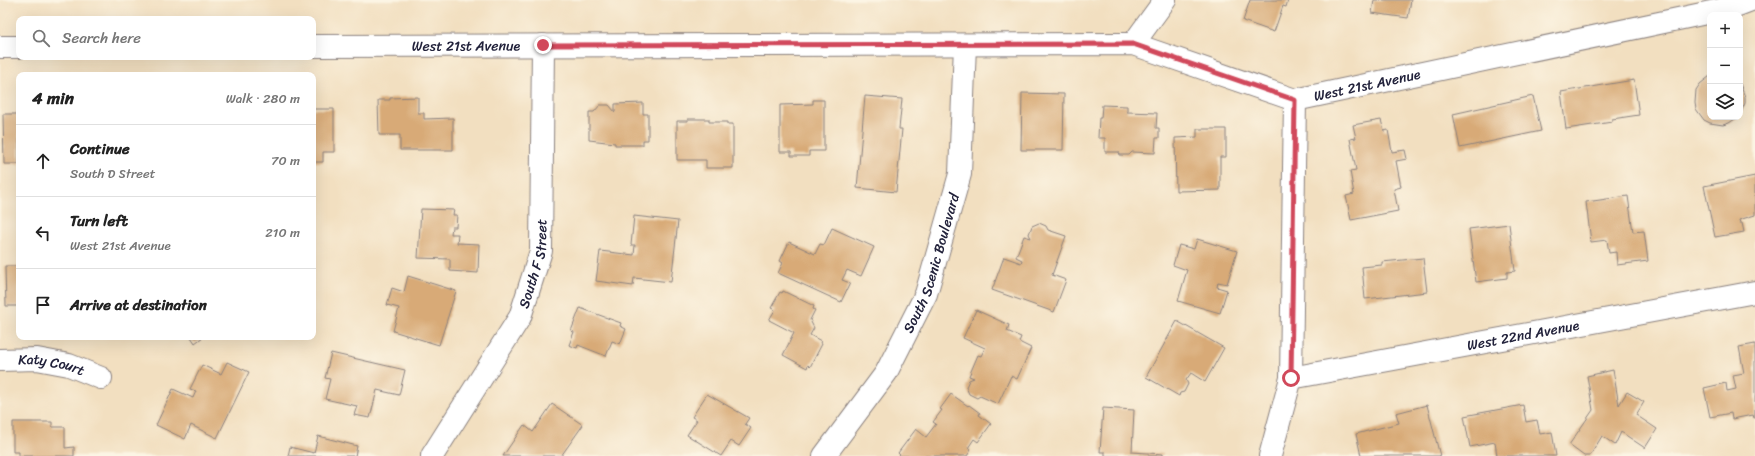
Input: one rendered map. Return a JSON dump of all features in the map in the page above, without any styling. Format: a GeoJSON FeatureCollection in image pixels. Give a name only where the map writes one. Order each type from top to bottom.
{"type":"FeatureCollection","features":[{"type":"Feature","properties":{"kind":"street"},"geometry":{"type":"LineString","coordinates":[[1133,44],[1165,0]]}},
{"type":"Feature","properties":{"kind":"street","name":"West 21st Avenue"},"geometry":{"type":"LineString","coordinates":[[316,46],[1133,44],[1295,100],[1730,8],[1751,0]]}},
{"type":"Feature","properties":{"kind":"street","name":"South F Street"},"geometry":{"type":"LineString","coordinates":[[432,456],[520,317],[541,251],[543,45]]}},
{"type":"Feature","properties":{"kind":"street","name":"South Scenic Boulevard"},"geometry":{"type":"LineString","coordinates":[[824,456],[886,373],[926,294],[960,174],[964,45]]}},
{"type":"Feature","properties":{"kind":"street"},"geometry":{"type":"LineString","coordinates":[[0,47],[16,47]]}},
{"type":"Feature","properties":{"kind":"street"},"geometry":{"type":"LineString","coordinates":[[1270,456],[1291,378],[1295,100]]}},
{"type":"Feature","properties":{"kind":"street","name":"West 22nd Avenue"},"geometry":{"type":"LineString","coordinates":[[1291,378],[1755,292]]}},
{"type":"Feature","properties":{"kind":"street","name":"Katy Court"},"geometry":{"type":"LineString","coordinates":[[0,360],[44,360],[69,365],[102,378]]}},
{"type":"Feature","properties":{"kind":"building"},"geometry":{"type":"Polygon","coordinates":[[[1250,0],[1288,0],[1286,7],[1283,6],[1274,32],[1243,21],[1250,0]]]}},
{"type":"Feature","properties":{"kind":"building"},"geometry":{"type":"Polygon","coordinates":[[[1374,0],[1411,0],[1408,18],[1372,13],[1374,0]]]}},
{"type":"Feature","properties":{"kind":"building"},"geometry":{"type":"Polygon","coordinates":[[[1707,78],[1707,120],[1734,120],[1723,125],[1710,123],[1704,120],[1696,109],[1695,103],[1696,90],[1700,84],[1707,78]]]}},
{"type":"Feature","properties":{"kind":"building"},"geometry":{"type":"Polygon","coordinates":[[[1634,80],[1639,115],[1612,119],[1612,122],[1566,129],[1561,92],[1634,80]]]}},
{"type":"Feature","properties":{"kind":"building"},"geometry":{"type":"Polygon","coordinates":[[[1743,92],[1745,97],[1743,108],[1743,92]]]}},
{"type":"Feature","properties":{"kind":"building"},"geometry":{"type":"Polygon","coordinates":[[[1022,93],[1064,94],[1063,150],[1021,150],[1022,93]]]}},
{"type":"Feature","properties":{"kind":"building"},"geometry":{"type":"Polygon","coordinates":[[[865,96],[902,99],[899,129],[902,129],[896,192],[857,188],[865,96]]]}},
{"type":"Feature","properties":{"kind":"building"},"geometry":{"type":"Polygon","coordinates":[[[1533,96],[1541,131],[1460,148],[1453,114],[1533,96]]]}},
{"type":"Feature","properties":{"kind":"building"},"geometry":{"type":"Polygon","coordinates":[[[418,97],[418,113],[424,113],[424,119],[453,118],[453,150],[400,150],[400,135],[379,135],[378,100],[418,97]]]}},
{"type":"Feature","properties":{"kind":"building"},"geometry":{"type":"Polygon","coordinates":[[[813,100],[824,100],[824,151],[809,151],[809,156],[791,156],[791,152],[780,152],[780,105],[813,104],[813,100]]]}},
{"type":"Feature","properties":{"kind":"building"},"geometry":{"type":"Polygon","coordinates":[[[643,103],[643,114],[648,114],[648,140],[643,140],[643,145],[615,145],[615,143],[589,140],[589,112],[594,112],[600,105],[609,105],[615,112],[615,104],[643,103]]]}},
{"type":"Feature","properties":{"kind":"building"},"geometry":{"type":"Polygon","coordinates":[[[1102,105],[1127,106],[1127,112],[1157,113],[1156,128],[1159,128],[1159,138],[1156,138],[1155,153],[1132,152],[1129,155],[1120,155],[1119,152],[1105,152],[1105,138],[1098,138],[1099,118],[1101,118],[1102,105]]]}},
{"type":"Feature","properties":{"kind":"building"},"geometry":{"type":"Polygon","coordinates":[[[316,109],[334,109],[334,152],[323,152],[323,162],[316,162],[316,109]]]}},
{"type":"Feature","properties":{"kind":"building"},"geometry":{"type":"Polygon","coordinates":[[[3,114],[16,114],[16,164],[4,164],[3,114]]]}},
{"type":"Feature","properties":{"kind":"building"},"geometry":{"type":"Polygon","coordinates":[[[688,119],[709,119],[709,122],[727,122],[727,124],[733,124],[733,168],[706,168],[706,160],[677,160],[677,121],[688,121],[688,119]]]}},
{"type":"Feature","properties":{"kind":"building"},"geometry":{"type":"Polygon","coordinates":[[[1381,120],[1384,131],[1388,130],[1392,152],[1405,150],[1407,159],[1396,161],[1401,187],[1394,189],[1398,211],[1351,220],[1346,196],[1354,194],[1350,171],[1356,170],[1350,139],[1356,138],[1353,125],[1381,120]]]}},
{"type":"Feature","properties":{"kind":"building"},"geometry":{"type":"Polygon","coordinates":[[[1197,129],[1226,129],[1226,157],[1220,157],[1220,190],[1176,191],[1175,138],[1197,137],[1197,129]]]}},
{"type":"Feature","properties":{"kind":"building"},"geometry":{"type":"Polygon","coordinates":[[[1755,176],[1755,215],[1739,220],[1740,223],[1742,223],[1744,232],[1715,237],[1704,186],[1755,176]]]}},
{"type":"Feature","properties":{"kind":"building"},"geometry":{"type":"Polygon","coordinates":[[[1628,196],[1633,232],[1644,231],[1648,261],[1617,265],[1616,252],[1609,253],[1607,240],[1591,242],[1586,202],[1628,196]]]}},
{"type":"Feature","properties":{"kind":"building"},"geometry":{"type":"Polygon","coordinates":[[[421,209],[454,210],[453,215],[457,215],[456,227],[452,227],[451,234],[458,234],[457,243],[479,244],[478,273],[450,271],[450,259],[418,258],[421,209]]]}},
{"type":"Feature","properties":{"kind":"building"},"geometry":{"type":"Polygon","coordinates":[[[634,216],[678,221],[671,282],[634,278],[633,286],[596,281],[600,251],[634,255],[635,245],[631,245],[634,216]]]}},
{"type":"Feature","properties":{"kind":"building"},"geometry":{"type":"Polygon","coordinates":[[[1039,223],[1046,226],[1048,230],[1066,236],[1052,275],[1066,280],[1054,312],[992,290],[1004,257],[1021,263],[1022,260],[1016,257],[1024,236],[1031,238],[1029,234],[1032,226],[1039,223]]]}},
{"type":"Feature","properties":{"kind":"building"},"geometry":{"type":"Polygon","coordinates":[[[1509,224],[1515,271],[1507,272],[1507,278],[1476,282],[1469,229],[1509,224]]]}},
{"type":"Feature","properties":{"kind":"building"},"geometry":{"type":"Polygon","coordinates":[[[832,228],[874,247],[861,276],[847,270],[842,280],[850,283],[841,302],[778,273],[783,263],[780,261],[789,242],[815,254],[820,244],[824,245],[832,228]]]}},
{"type":"Feature","properties":{"kind":"building"},"geometry":{"type":"Polygon","coordinates":[[[1197,239],[1237,251],[1227,284],[1218,282],[1217,287],[1227,290],[1220,313],[1178,301],[1187,270],[1173,265],[1179,245],[1194,249],[1197,239]]]}},
{"type":"Feature","properties":{"kind":"building"},"geometry":{"type":"Polygon","coordinates":[[[1423,258],[1427,292],[1365,299],[1362,267],[1382,265],[1382,262],[1423,258]]]}},
{"type":"Feature","properties":{"kind":"building"},"geometry":{"type":"Polygon","coordinates":[[[5,266],[16,266],[16,306],[6,306],[5,266]]]}},
{"type":"Feature","properties":{"kind":"building"},"geometry":{"type":"Polygon","coordinates":[[[408,276],[456,291],[439,345],[393,331],[399,308],[387,305],[392,288],[404,292],[408,276]]]}},
{"type":"Feature","properties":{"kind":"building"},"geometry":{"type":"Polygon","coordinates":[[[783,291],[814,306],[813,309],[815,310],[810,320],[814,328],[810,335],[821,341],[820,343],[822,344],[810,367],[808,365],[807,368],[783,355],[794,333],[769,320],[775,310],[771,308],[780,292],[782,293],[783,291]]]}},
{"type":"Feature","properties":{"kind":"building"},"geometry":{"type":"Polygon","coordinates":[[[580,308],[621,323],[620,326],[626,329],[620,344],[612,341],[606,356],[578,345],[577,348],[569,345],[574,332],[571,331],[580,308]]]}},
{"type":"Feature","properties":{"kind":"building"},"geometry":{"type":"Polygon","coordinates":[[[976,310],[1009,325],[1007,331],[1021,337],[1019,342],[1031,348],[1017,379],[1011,376],[998,404],[980,396],[977,398],[969,394],[966,387],[969,380],[974,378],[969,376],[978,355],[981,356],[985,348],[963,338],[976,310]]]}},
{"type":"Feature","properties":{"kind":"building"},"geometry":{"type":"Polygon","coordinates":[[[1177,321],[1224,348],[1205,382],[1191,373],[1186,380],[1188,384],[1184,392],[1180,393],[1179,396],[1146,377],[1177,321]]]}},
{"type":"Feature","properties":{"kind":"building"},"geometry":{"type":"Polygon","coordinates":[[[1755,344],[1755,418],[1753,415],[1732,419],[1731,413],[1710,417],[1704,388],[1726,383],[1727,391],[1736,389],[1733,375],[1744,373],[1739,347],[1755,344]]]}},
{"type":"Feature","properties":{"kind":"building"},"geometry":{"type":"Polygon","coordinates":[[[331,353],[405,370],[399,395],[377,390],[370,418],[354,415],[357,406],[325,399],[330,379],[325,378],[331,353]]]}},
{"type":"Feature","properties":{"kind":"building"},"geometry":{"type":"Polygon","coordinates":[[[227,362],[249,372],[217,438],[191,425],[185,439],[156,425],[173,389],[193,398],[196,391],[190,389],[202,365],[221,374],[227,362]]]}},
{"type":"Feature","properties":{"kind":"building"},"geometry":{"type":"Polygon","coordinates":[[[1613,370],[1619,405],[1627,392],[1644,402],[1636,415],[1657,429],[1645,448],[1621,432],[1615,445],[1602,436],[1590,456],[1584,456],[1569,445],[1593,410],[1587,376],[1613,370]]]}},
{"type":"Feature","properties":{"kind":"building"},"geometry":{"type":"Polygon","coordinates":[[[707,394],[749,418],[745,424],[751,428],[739,446],[731,441],[721,456],[687,435],[697,420],[692,417],[707,394]]]}},
{"type":"Feature","properties":{"kind":"building"},"geometry":{"type":"Polygon","coordinates":[[[951,394],[980,413],[979,415],[991,424],[978,442],[974,439],[968,448],[971,450],[967,456],[901,456],[898,453],[916,429],[926,437],[936,424],[933,422],[951,394]]]}},
{"type":"Feature","properties":{"kind":"building"},"geometry":{"type":"Polygon","coordinates":[[[552,404],[583,425],[561,456],[503,456],[524,425],[533,432],[552,404]]]}},
{"type":"Feature","properties":{"kind":"building"},"geometry":{"type":"Polygon","coordinates":[[[1427,405],[1440,456],[1361,456],[1356,434],[1399,423],[1396,413],[1427,405]]]}},
{"type":"Feature","properties":{"kind":"building"},"geometry":{"type":"Polygon","coordinates":[[[1523,405],[1526,422],[1537,420],[1540,434],[1552,432],[1556,456],[1497,456],[1495,442],[1470,447],[1464,416],[1523,405]]]}},
{"type":"Feature","properties":{"kind":"building"},"geometry":{"type":"Polygon","coordinates":[[[1103,408],[1134,410],[1132,452],[1163,454],[1163,456],[1105,456],[1105,452],[1100,452],[1103,408]]]}},
{"type":"Feature","properties":{"kind":"building"},"geometry":{"type":"Polygon","coordinates":[[[13,422],[52,422],[52,427],[65,427],[65,448],[74,447],[74,456],[19,456],[19,452],[13,452],[13,422]]]}},
{"type":"Feature","properties":{"kind":"building"},"geometry":{"type":"Polygon","coordinates":[[[318,436],[357,446],[355,456],[288,456],[290,447],[314,453],[318,436]]]}},
{"type":"Feature","properties":{"kind":"route"},"geometry":{"type":"LineString","coordinates":[[543,45],[1133,44],[1295,100],[1291,378]]}}]}
